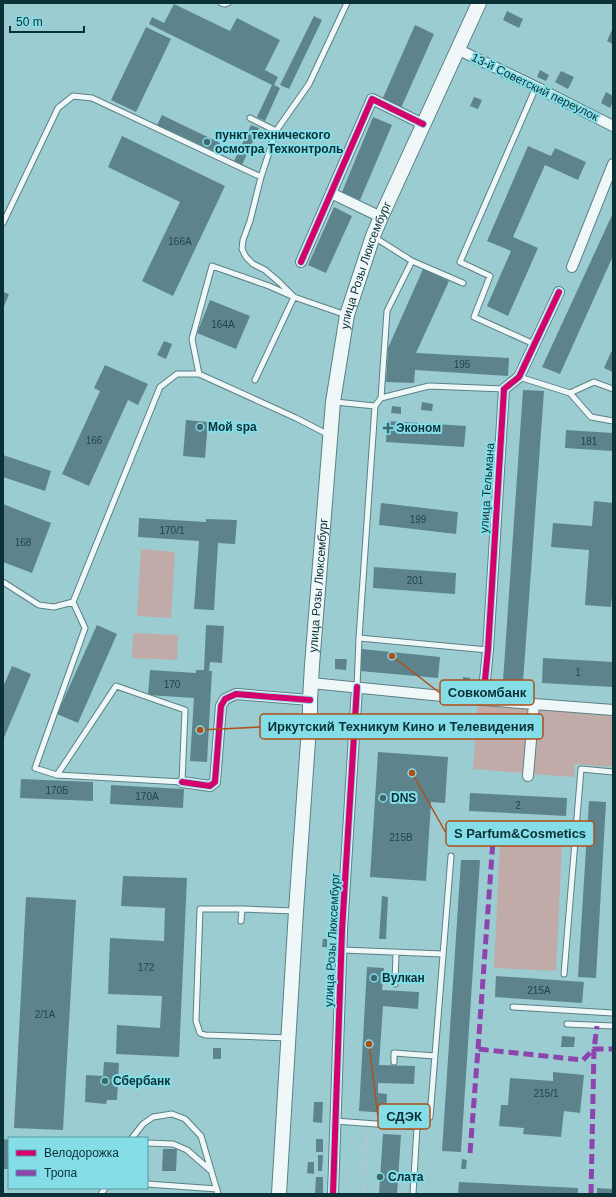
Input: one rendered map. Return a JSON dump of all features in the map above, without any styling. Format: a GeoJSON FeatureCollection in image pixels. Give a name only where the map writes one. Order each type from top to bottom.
{"type":"FeatureCollection","features":[{"type":"Feature","properties":{"kind":"main road","name":"улица Розы Люксембург"},"geometry":{"type":"LineString","coordinates":[[279,1194],[311,683],[330,436],[333,402],[347,315],[373,236],[381,217],[479,3]]}},
{"type":"Feature","properties":{"kind":"street","name":"13-й Советский переулок"},"geometry":{"type":"LineString","coordinates":[[457,49],[613,126]]}},
{"type":"Feature","properties":{"kind":"street"},"geometry":{"type":"LineString","coordinates":[[301,262],[372,99],[423,124]]}},
{"type":"Feature","properties":{"kind":"street"},"geometry":{"type":"LineString","coordinates":[[572,267],[613,164]]}},
{"type":"Feature","properties":{"kind":"street"},"geometry":{"type":"LineString","coordinates":[[331,193],[381,217]]}},
{"type":"Feature","properties":{"kind":"street"},"geometry":{"type":"LineString","coordinates":[[504,389],[519,377],[559,292]]}},
{"type":"Feature","properties":{"kind":"street","name":"улица Тельмана"},"geometry":{"type":"LineString","coordinates":[[483,700],[488,650],[504,389]]}},
{"type":"Feature","properties":{"kind":"street"},"geometry":{"type":"LineString","coordinates":[[311,683],[483,700],[613,710]]}},
{"type":"Feature","properties":{"kind":"street","name":"улица Розы Люксембург"},"geometry":{"type":"LineString","coordinates":[[333,1194],[342,950],[357,688]]}},
{"type":"Feature","properties":{"kind":"street"},"geometry":{"type":"LineString","coordinates":[[182,782],[210,786],[216,782],[221,706],[225,699],[236,694],[310,700]]}},
{"type":"Feature","properties":{"kind":"street"},"geometry":{"type":"LineString","coordinates":[[528,776],[534,704]]}},
{"type":"Feature","properties":{"kind":"lane"},"geometry":{"type":"LineString","coordinates":[[221,3],[228,3]]}},
{"type":"Feature","properties":{"kind":"lane"},"geometry":{"type":"LineString","coordinates":[[294,297],[270,274],[253,264],[242,249],[243,240],[276,131],[309,84],[347,3]]}},
{"type":"Feature","properties":{"kind":"lane"},"geometry":{"type":"LineString","coordinates":[[534,344],[474,317],[490,276],[460,262],[536,87]]}},
{"type":"Feature","properties":{"kind":"lane"},"geometry":{"type":"LineString","coordinates":[[3,223],[58,108],[73,96],[92,98],[261,177]]}},
{"type":"Feature","properties":{"kind":"lane"},"geometry":{"type":"LineString","coordinates":[[250,118],[276,131]]}},
{"type":"Feature","properties":{"kind":"lane"},"geometry":{"type":"LineString","coordinates":[[373,236],[412,261],[463,283]]}},
{"type":"Feature","properties":{"kind":"lane"},"geometry":{"type":"LineString","coordinates":[[357,688],[375,406],[380,398],[387,311],[412,261]]}},
{"type":"Feature","properties":{"kind":"lane"},"geometry":{"type":"LineString","coordinates":[[199,374],[192,339],[212,266],[347,315]]}},
{"type":"Feature","properties":{"kind":"lane"},"geometry":{"type":"LineString","coordinates":[[256,380],[294,297]]}},
{"type":"Feature","properties":{"kind":"lane"},"geometry":{"type":"LineString","coordinates":[[57,775],[116,686],[185,710],[182,782],[57,775],[35,768],[85,628],[73,602],[160,387],[177,374],[199,374],[296,418],[330,436]]}},
{"type":"Feature","properties":{"kind":"lane"},"geometry":{"type":"LineString","coordinates":[[519,377],[570,393],[591,417],[613,421]]}},
{"type":"Feature","properties":{"kind":"lane"},"geometry":{"type":"LineString","coordinates":[[570,393],[594,382],[613,389]]}},
{"type":"Feature","properties":{"kind":"lane"},"geometry":{"type":"LineString","coordinates":[[380,398],[429,386],[504,389]]}},
{"type":"Feature","properties":{"kind":"lane"},"geometry":{"type":"LineString","coordinates":[[333,402],[375,406]]}},
{"type":"Feature","properties":{"kind":"lane"},"geometry":{"type":"LineString","coordinates":[[3,582],[39,605],[54,607],[73,602]]}},
{"type":"Feature","properties":{"kind":"lane"},"geometry":{"type":"LineString","coordinates":[[359,638],[488,650]]}},
{"type":"Feature","properties":{"kind":"lane"},"geometry":{"type":"LineString","coordinates":[[564,974],[581,769],[613,772]]}},
{"type":"Feature","properties":{"kind":"lane"},"geometry":{"type":"LineString","coordinates":[[471,825],[576,832]]}},
{"type":"Feature","properties":{"kind":"lane"},"geometry":{"type":"LineString","coordinates":[[335,1121],[417,1127],[430,1117],[450,856]]}},
{"type":"Feature","properties":{"kind":"lane"},"geometry":{"type":"LineString","coordinates":[[289,1038],[205,1035],[200,1033],[196,1021],[200,909],[296,911]]}},
{"type":"Feature","properties":{"kind":"lane"},"geometry":{"type":"LineString","coordinates":[[241,921],[242,909]]}},
{"type":"Feature","properties":{"kind":"lane"},"geometry":{"type":"LineString","coordinates":[[342,950],[443,954]]}},
{"type":"Feature","properties":{"kind":"lane"},"geometry":{"type":"LineString","coordinates":[[394,984],[396,952]]}},
{"type":"Feature","properties":{"kind":"lane"},"geometry":{"type":"LineString","coordinates":[[513,1007],[613,1013]]}},
{"type":"Feature","properties":{"kind":"lane"},"geometry":{"type":"LineString","coordinates":[[566,1024],[613,1026]]}},
{"type":"Feature","properties":{"kind":"lane"},"geometry":{"type":"LineString","coordinates":[[394,1062],[394,1053],[435,1056]]}},
{"type":"Feature","properties":{"kind":"lane"},"geometry":{"type":"LineString","coordinates":[[133,1137],[143,1124],[153,1117],[172,1114],[185,1119],[201,1136],[217,1192],[148,1184]]}},
{"type":"Feature","properties":{"kind":"lane"},"geometry":{"type":"LineString","coordinates":[[413,1194],[417,1127]]}},
{"type":"Feature","properties":{"kind":"lane"},"geometry":{"type":"LineString","coordinates":[[148,1143],[173,1144],[187,1150],[211,1170]]}},
{"type":"Feature","properties":{"kind":"path"},"geometry":{"type":"LineString","coordinates":[[364,1194],[367,1123]]}},
{"type":"Feature","properties":{"kind":"shaded area"},"geometry":{"type":"Polygon","coordinates":[[[141,549],[175,552],[171,618],[137,616],[141,549]]]}},
{"type":"Feature","properties":{"kind":"shaded area"},"geometry":{"type":"Polygon","coordinates":[[[133,633],[178,635],[177,660],[132,658],[133,633]]]}},
{"type":"Feature","properties":{"kind":"shaded area"},"geometry":{"type":"Polygon","coordinates":[[[478,704],[528,708],[523,773],[473,769],[478,704]]]}},
{"type":"Feature","properties":{"kind":"shaded area"},"geometry":{"type":"Polygon","coordinates":[[[538,710],[613,716],[613,767],[575,764],[574,777],[532,774],[538,710]]]}},
{"type":"Feature","properties":{"kind":"shaded area"},"geometry":{"type":"Polygon","coordinates":[[[500,842],[562,845],[556,971],[494,968],[500,842]]]}},
{"type":"Feature","properties":{"kind":"building"},"geometry":{"type":"Polygon","coordinates":[[[174,4],[230,31],[237,18],[280,40],[265,70],[278,77],[274,85],[280,88],[265,121],[257,117],[272,85],[149,24],[152,17],[164,23],[174,4]]]}},
{"type":"Feature","properties":{"kind":"building"},"geometry":{"type":"Polygon","coordinates":[[[507,11],[523,19],[519,28],[503,20],[507,11]]]}},
{"type":"Feature","properties":{"kind":"building"},"geometry":{"type":"Polygon","coordinates":[[[314,16],[322,20],[289,89],[280,85],[314,16]]]}},
{"type":"Feature","properties":{"kind":"building"},"geometry":{"type":"Polygon","coordinates":[[[415,25],[434,34],[401,108],[382,100],[415,25]]]}},
{"type":"Feature","properties":{"kind":"building"},"geometry":{"type":"Polygon","coordinates":[[[146,27],[171,39],[136,112],[111,100],[146,27]]]}},
{"type":"Feature","properties":{"kind":"building"},"geometry":{"type":"Polygon","coordinates":[[[613,30],[613,44],[607,41],[613,30]]]}},
{"type":"Feature","properties":{"kind":"building"},"geometry":{"type":"Polygon","coordinates":[[[540,70],[549,75],[546,81],[537,77],[540,70]]]}},
{"type":"Feature","properties":{"kind":"building"},"geometry":{"type":"Polygon","coordinates":[[[561,71],[574,77],[568,89],[555,82],[561,71]]]}},
{"type":"Feature","properties":{"kind":"building"},"geometry":{"type":"Polygon","coordinates":[[[606,92],[613,96],[613,102],[610,108],[601,103],[606,92]]]}},
{"type":"Feature","properties":{"kind":"building"},"geometry":{"type":"Polygon","coordinates":[[[474,97],[482,100],[478,109],[470,106],[474,97]]]}},
{"type":"Feature","properties":{"kind":"building"},"geometry":{"type":"Polygon","coordinates":[[[162,115],[220,143],[216,152],[157,125],[162,115]]]}},
{"type":"Feature","properties":{"kind":"building"},"geometry":{"type":"Polygon","coordinates":[[[373,117],[392,125],[360,200],[342,192],[373,117]]]}},
{"type":"Feature","properties":{"kind":"building"},"geometry":{"type":"Polygon","coordinates":[[[251,125],[259,128],[242,165],[234,161],[251,125]]]}},
{"type":"Feature","properties":{"kind":"building"},"geometry":{"type":"Polygon","coordinates":[[[122,136],[225,186],[173,296],[142,281],[180,202],[108,167],[122,136]]]}},
{"type":"Feature","properties":{"kind":"building"},"geometry":{"type":"Polygon","coordinates":[[[528,146],[551,156],[555,148],[586,162],[578,180],[545,165],[513,237],[538,248],[508,316],[487,306],[511,251],[487,241],[528,146]]]}},
{"type":"Feature","properties":{"kind":"building"},"geometry":{"type":"Polygon","coordinates":[[[334,207],[352,216],[326,273],[308,265],[334,207]]]}},
{"type":"Feature","properties":{"kind":"building"},"geometry":{"type":"Polygon","coordinates":[[[613,213],[613,256],[560,374],[542,367],[613,213]]]}},
{"type":"Feature","properties":{"kind":"building"},"geometry":{"type":"Polygon","coordinates":[[[423,269],[449,281],[416,353],[509,358],[508,376],[415,370],[414,383],[386,382],[388,348],[423,269]]]}},
{"type":"Feature","properties":{"kind":"building"},"geometry":{"type":"Polygon","coordinates":[[[3,292],[9,294],[3,309],[3,292]]]}},
{"type":"Feature","properties":{"kind":"building"},"geometry":{"type":"Polygon","coordinates":[[[210,300],[250,316],[236,349],[197,333],[210,300]]]}},
{"type":"Feature","properties":{"kind":"building"},"geometry":{"type":"Polygon","coordinates":[[[164,341],[172,344],[166,359],[157,355],[164,341]]]}},
{"type":"Feature","properties":{"kind":"building"},"geometry":{"type":"Polygon","coordinates":[[[611,352],[613,353],[613,372],[604,368],[611,352]]]}},
{"type":"Feature","properties":{"kind":"building"},"geometry":{"type":"Polygon","coordinates":[[[105,365],[148,384],[138,405],[128,400],[89,486],[62,474],[100,391],[94,388],[105,365]]]}},
{"type":"Feature","properties":{"kind":"building"},"geometry":{"type":"Polygon","coordinates":[[[523,390],[544,391],[523,682],[503,681],[523,390]]]}},
{"type":"Feature","properties":{"kind":"building"},"geometry":{"type":"Polygon","coordinates":[[[422,402],[433,404],[432,411],[421,410],[422,402]]]}},
{"type":"Feature","properties":{"kind":"building"},"geometry":{"type":"Polygon","coordinates":[[[392,406],[401,407],[401,414],[391,413],[392,406]]]}},
{"type":"Feature","properties":{"kind":"building"},"geometry":{"type":"Polygon","coordinates":[[[186,420],[208,422],[205,458],[183,456],[186,420]]]}},
{"type":"Feature","properties":{"kind":"building"},"geometry":{"type":"Polygon","coordinates":[[[387,421],[466,426],[464,447],[386,442],[387,421]]]}},
{"type":"Feature","properties":{"kind":"building"},"geometry":{"type":"Polygon","coordinates":[[[566,430],[613,433],[613,451],[565,448],[566,430]]]}},
{"type":"Feature","properties":{"kind":"building"},"geometry":{"type":"Polygon","coordinates":[[[3,455],[51,471],[45,491],[3,477],[3,455]]]}},
{"type":"Feature","properties":{"kind":"building"},"geometry":{"type":"Polygon","coordinates":[[[594,501],[613,503],[613,586],[611,607],[585,605],[589,550],[551,547],[553,523],[592,526],[594,501]]]}},
{"type":"Feature","properties":{"kind":"building"},"geometry":{"type":"Polygon","coordinates":[[[381,503],[458,512],[456,534],[379,525],[381,503]]]}},
{"type":"Feature","properties":{"kind":"building"},"geometry":{"type":"Polygon","coordinates":[[[3,504],[51,523],[32,573],[3,562],[3,504]]]}},
{"type":"Feature","properties":{"kind":"building"},"geometry":{"type":"Polygon","coordinates":[[[139,518],[206,522],[206,519],[237,520],[235,544],[218,543],[214,610],[194,609],[199,541],[138,537],[139,518]]]}},
{"type":"Feature","properties":{"kind":"building"},"geometry":{"type":"Polygon","coordinates":[[[374,567],[456,573],[455,594],[373,588],[374,567]]]}},
{"type":"Feature","properties":{"kind":"building"},"geometry":{"type":"Polygon","coordinates":[[[97,625],[117,634],[78,723],[57,714],[97,625]]]}},
{"type":"Feature","properties":{"kind":"building"},"geometry":{"type":"Polygon","coordinates":[[[206,625],[224,626],[222,663],[210,662],[209,671],[212,671],[207,762],[190,761],[194,698],[148,695],[150,670],[196,673],[196,670],[204,670],[206,625]]]}},
{"type":"Feature","properties":{"kind":"building"},"geometry":{"type":"Polygon","coordinates":[[[362,649],[440,657],[438,678],[360,671],[362,649]]]}},
{"type":"Feature","properties":{"kind":"building"},"geometry":{"type":"Polygon","coordinates":[[[543,658],[613,662],[613,687],[542,683],[543,658]]]}},
{"type":"Feature","properties":{"kind":"building"},"geometry":{"type":"Polygon","coordinates":[[[335,659],[347,659],[346,670],[335,669],[335,659]]]}},
{"type":"Feature","properties":{"kind":"building"},"geometry":{"type":"Polygon","coordinates":[[[12,666],[31,674],[3,740],[3,687],[12,666]]]}},
{"type":"Feature","properties":{"kind":"building"},"geometry":{"type":"Polygon","coordinates":[[[463,677],[470,678],[470,683],[463,683],[463,677]]]}},
{"type":"Feature","properties":{"kind":"building"},"geometry":{"type":"Polygon","coordinates":[[[378,752],[448,757],[445,803],[431,802],[426,881],[370,877],[378,752]]]}},
{"type":"Feature","properties":{"kind":"building"},"geometry":{"type":"Polygon","coordinates":[[[21,779],[93,782],[93,801],[20,798],[21,779]]]}},
{"type":"Feature","properties":{"kind":"building"},"geometry":{"type":"Polygon","coordinates":[[[111,785],[184,789],[183,808],[110,804],[111,785]]]}},
{"type":"Feature","properties":{"kind":"building"},"geometry":{"type":"Polygon","coordinates":[[[470,793],[567,798],[566,816],[469,811],[470,793]]]}},
{"type":"Feature","properties":{"kind":"building"},"geometry":{"type":"Polygon","coordinates":[[[589,801],[606,802],[596,978],[578,977],[589,801]]]}},
{"type":"Feature","properties":{"kind":"building"},"geometry":{"type":"Polygon","coordinates":[[[461,860],[480,860],[461,1152],[442,1151],[461,860]]]}},
{"type":"Feature","properties":{"kind":"building"},"geometry":{"type":"Polygon","coordinates":[[[123,876],[187,878],[179,1057],[116,1054],[117,1025],[160,1028],[162,996],[108,994],[110,938],[164,941],[165,908],[121,906],[123,876]]]}},
{"type":"Feature","properties":{"kind":"building"},"geometry":{"type":"Polygon","coordinates":[[[382,896],[388,897],[386,939],[379,939],[382,896]]]}},
{"type":"Feature","properties":{"kind":"building"},"geometry":{"type":"Polygon","coordinates":[[[26,897],[76,900],[63,1130],[14,1128],[26,897]]]}},
{"type":"Feature","properties":{"kind":"building"},"geometry":{"type":"Polygon","coordinates":[[[323,939],[327,939],[327,947],[322,947],[323,939]]]}},
{"type":"Feature","properties":{"kind":"building"},"geometry":{"type":"Polygon","coordinates":[[[367,967],[384,968],[382,990],[419,992],[418,1009],[383,1006],[379,1065],[415,1066],[414,1084],[378,1083],[378,1093],[387,1094],[386,1113],[359,1111],[367,967]]]}},
{"type":"Feature","properties":{"kind":"building"},"geometry":{"type":"Polygon","coordinates":[[[496,976],[584,982],[582,1003],[495,997],[496,976]]]}},
{"type":"Feature","properties":{"kind":"building"},"geometry":{"type":"Polygon","coordinates":[[[562,1036],[575,1037],[574,1047],[561,1047],[562,1036]]]}},
{"type":"Feature","properties":{"kind":"building"},"geometry":{"type":"Polygon","coordinates":[[[213,1048],[221,1048],[221,1059],[213,1059],[213,1048]]]}},
{"type":"Feature","properties":{"kind":"building"},"geometry":{"type":"Polygon","coordinates":[[[104,1062],[119,1063],[117,1100],[107,1100],[106,1104],[85,1102],[86,1075],[103,1076],[104,1062]]]}},
{"type":"Feature","properties":{"kind":"building"},"geometry":{"type":"Polygon","coordinates":[[[553,1072],[584,1075],[580,1113],[564,1111],[561,1137],[523,1134],[524,1128],[499,1126],[501,1105],[508,1105],[510,1078],[553,1081],[553,1072]]]}},
{"type":"Feature","properties":{"kind":"building"},"geometry":{"type":"Polygon","coordinates":[[[314,1102],[323,1102],[322,1123],[313,1122],[314,1102]]]}},
{"type":"Feature","properties":{"kind":"building"},"geometry":{"type":"Polygon","coordinates":[[[383,1134],[401,1135],[397,1194],[379,1194],[383,1134]]]}},
{"type":"Feature","properties":{"kind":"building"},"geometry":{"type":"Polygon","coordinates":[[[3,1139],[8,1140],[8,1169],[3,1169],[3,1139]]]}},
{"type":"Feature","properties":{"kind":"building"},"geometry":{"type":"Polygon","coordinates":[[[316,1139],[323,1139],[323,1152],[316,1152],[316,1139]]]}},
{"type":"Feature","properties":{"kind":"building"},"geometry":{"type":"Polygon","coordinates":[[[163,1149],[177,1149],[176,1171],[162,1171],[163,1149]]]}},
{"type":"Feature","properties":{"kind":"building"},"geometry":{"type":"Polygon","coordinates":[[[318,1155],[323,1155],[322,1171],[318,1171],[318,1155]]]}},
{"type":"Feature","properties":{"kind":"building"},"geometry":{"type":"Polygon","coordinates":[[[462,1159],[467,1160],[466,1169],[461,1169],[462,1159]]]}},
{"type":"Feature","properties":{"kind":"building"},"geometry":{"type":"Polygon","coordinates":[[[308,1162],[314,1162],[314,1174],[307,1173],[308,1162]]]}},
{"type":"Feature","properties":{"kind":"building"},"geometry":{"type":"Polygon","coordinates":[[[316,1177],[323,1177],[323,1194],[315,1194],[316,1177]]]}},
{"type":"Feature","properties":{"kind":"building"},"geometry":{"type":"Polygon","coordinates":[[[459,1182],[578,1188],[578,1194],[458,1194],[459,1182]]]}},
{"type":"Feature","properties":{"kind":"building"},"geometry":{"type":"Polygon","coordinates":[[[597,1188],[613,1189],[613,1194],[597,1194],[597,1188]]]}},
{"type":"Feature","properties":{"kind":"marked path"},"geometry":{"type":"LineString","coordinates":[[478,1049],[494,826]]}},
{"type":"Feature","properties":{"kind":"marked path"},"geometry":{"type":"LineString","coordinates":[[591,1194],[594,1049],[597,1026]]}},
{"type":"Feature","properties":{"kind":"marked path"},"geometry":{"type":"LineString","coordinates":[[470,1153],[478,1049],[583,1060],[594,1049],[613,1049]]}},
{"type":"Feature","properties":{"kind":"cycle path"},"geometry":{"type":"LineString","coordinates":[[301,262],[372,99],[423,124]]}},
{"type":"Feature","properties":{"kind":"cycle path"},"geometry":{"type":"LineString","coordinates":[[483,700],[488,650],[504,389],[519,377],[559,292]]}},
{"type":"Feature","properties":{"kind":"cycle path"},"geometry":{"type":"LineString","coordinates":[[333,1194],[342,930],[357,687]]}},
{"type":"Feature","properties":{"kind":"cycle path"},"geometry":{"type":"LineString","coordinates":[[182,782],[210,786],[215,782],[221,706],[225,699],[236,694],[310,700]]}},
{"type":"Feature","properties":{"kind":"place","name":"пункт технического осмотра Техконтроль"},"geometry":{"type":"Point","coordinates":[207,142]}},
{"type":"Feature","properties":{"kind":"place","name":"Мой spa"},"geometry":{"type":"Point","coordinates":[200,427]}},
{"type":"Feature","properties":{"kind":"place","name":"Эконом"},"geometry":{"type":"Point","coordinates":[388,428]}},
{"type":"Feature","properties":{"kind":"place","name":"Совкомбанк"},"geometry":{"type":"Point","coordinates":[392,656]}},
{"type":"Feature","properties":{"kind":"place","name":"Иркутский Техникум Кино и Телевидения"},"geometry":{"type":"Point","coordinates":[200,730]}},
{"type":"Feature","properties":{"kind":"place","name":"S Parfum&Cosmetics"},"geometry":{"type":"Point","coordinates":[412,773]}},
{"type":"Feature","properties":{"kind":"place","name":"DNS"},"geometry":{"type":"Point","coordinates":[383,798]}},
{"type":"Feature","properties":{"kind":"place","name":"Вулкан"},"geometry":{"type":"Point","coordinates":[374,978]}},
{"type":"Feature","properties":{"kind":"place","name":"СДЭК"},"geometry":{"type":"Point","coordinates":[369,1044]}},
{"type":"Feature","properties":{"kind":"place","name":"Сбербанк"},"geometry":{"type":"Point","coordinates":[105,1081]}},
{"type":"Feature","properties":{"kind":"place","name":"Слата"},"geometry":{"type":"Point","coordinates":[380,1177]}}]}
